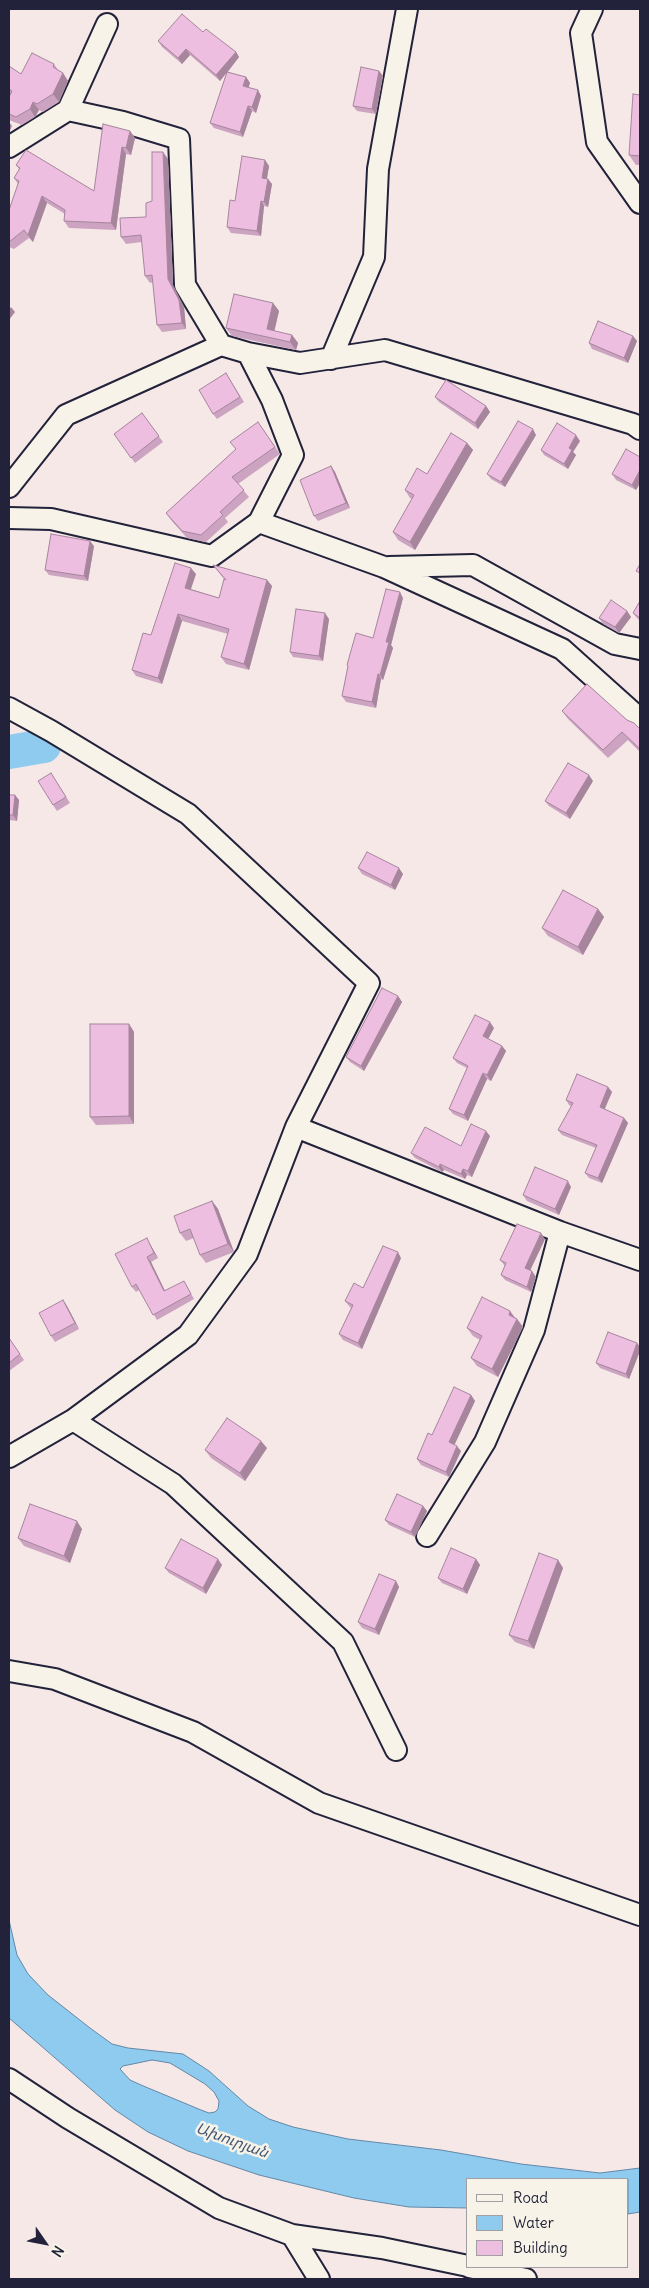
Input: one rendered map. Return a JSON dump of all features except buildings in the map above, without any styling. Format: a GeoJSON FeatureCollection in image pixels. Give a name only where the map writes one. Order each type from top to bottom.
{"type":"FeatureCollection","features":[{"type":"Feature","properties":{"kind":"street"},"geometry":{"type":"LineString","coordinates":[[331,359],[374,257],[378,169],[407,9]]}},
{"type":"Feature","properties":{"kind":"street"},"geometry":{"type":"LineString","coordinates":[[592,9],[581,33],[597,142],[640,203]]}},
{"type":"Feature","properties":{"kind":"street"},"geometry":{"type":"LineString","coordinates":[[9,147],[68,110],[107,24]]}},
{"type":"Feature","properties":{"kind":"street"},"geometry":{"type":"LineString","coordinates":[[68,110],[123,122],[179,140],[185,285],[221,345]]}},
{"type":"Feature","properties":{"kind":"street"},"geometry":{"type":"LineString","coordinates":[[9,486],[66,415],[221,345],[300,364],[385,350],[633,424],[640,429]]}},
{"type":"Feature","properties":{"kind":"street"},"geometry":{"type":"LineString","coordinates":[[9,518],[52,519],[212,556],[259,522],[293,455],[272,400],[248,353]]}},
{"type":"Feature","properties":{"kind":"street"},"geometry":{"type":"LineString","coordinates":[[259,522],[384,567],[562,649],[640,719]]}},
{"type":"Feature","properties":{"kind":"street"},"geometry":{"type":"LineString","coordinates":[[384,567],[473,565],[615,644],[640,649]]}},
{"type":"Feature","properties":{"kind":"street"},"geometry":{"type":"LineString","coordinates":[[9,708],[51,731],[188,814],[369,983],[296,1128],[247,1254],[188,1335],[73,1420],[9,1457]]}},
{"type":"Feature","properties":{"kind":"street"},"geometry":{"type":"LineString","coordinates":[[296,1128],[560,1232],[640,1260]]}},
{"type":"Feature","properties":{"kind":"street"},"geometry":{"type":"LineString","coordinates":[[427,1536],[485,1442],[493,1425],[534,1330],[560,1232]]}},
{"type":"Feature","properties":{"kind":"street"},"geometry":{"type":"LineString","coordinates":[[73,1420],[172,1484],[343,1642],[396,1750]]}},
{"type":"Feature","properties":{"kind":"street"},"geometry":{"type":"LineString","coordinates":[[9,1671],[55,1679],[193,1732],[319,1803],[640,1915]]}},
{"type":"Feature","properties":{"kind":"street"},"geometry":{"type":"LineString","coordinates":[[9,2079],[68,2118],[219,2208],[292,2235],[382,2248],[467,2267]]}},
{"type":"Feature","properties":{"kind":"street"},"geometry":{"type":"LineString","coordinates":[[292,2235],[320,2279]]}},
{"type":"Feature","properties":{"kind":"street"},"geometry":{"type":"LineString","coordinates":[[473,2268],[526,2279]]}},
{"type":"Feature","properties":{"kind":"water","name":"Ախուրյան"},"geometry":{"type":"Polygon","coordinates":[[[9,1920],[17,1955],[28,1974],[48,1995],[90,2028],[112,2044],[128,2048],[183,2054],[209,2071],[248,2106],[269,2119],[293,2127],[348,2139],[441,2150],[521,2164],[600,2173],[640,2168],[640,2212],[629,2214],[629,2178],[467,2178],[467,2208],[409,2207],[354,2198],[259,2175],[188,2151],[148,2132],[115,2110],[9,2018],[9,1920]],[[152,2060],[123,2066],[120,2069],[130,2080],[141,2085],[209,2113],[215,2112],[218,2109],[219,2101],[214,2092],[205,2084],[170,2063],[152,2060]]]}},
{"type":"Feature","properties":{"kind":"waterway"},"geometry":{"type":"LineString","coordinates":[[9,752],[44,746]]}}]}
